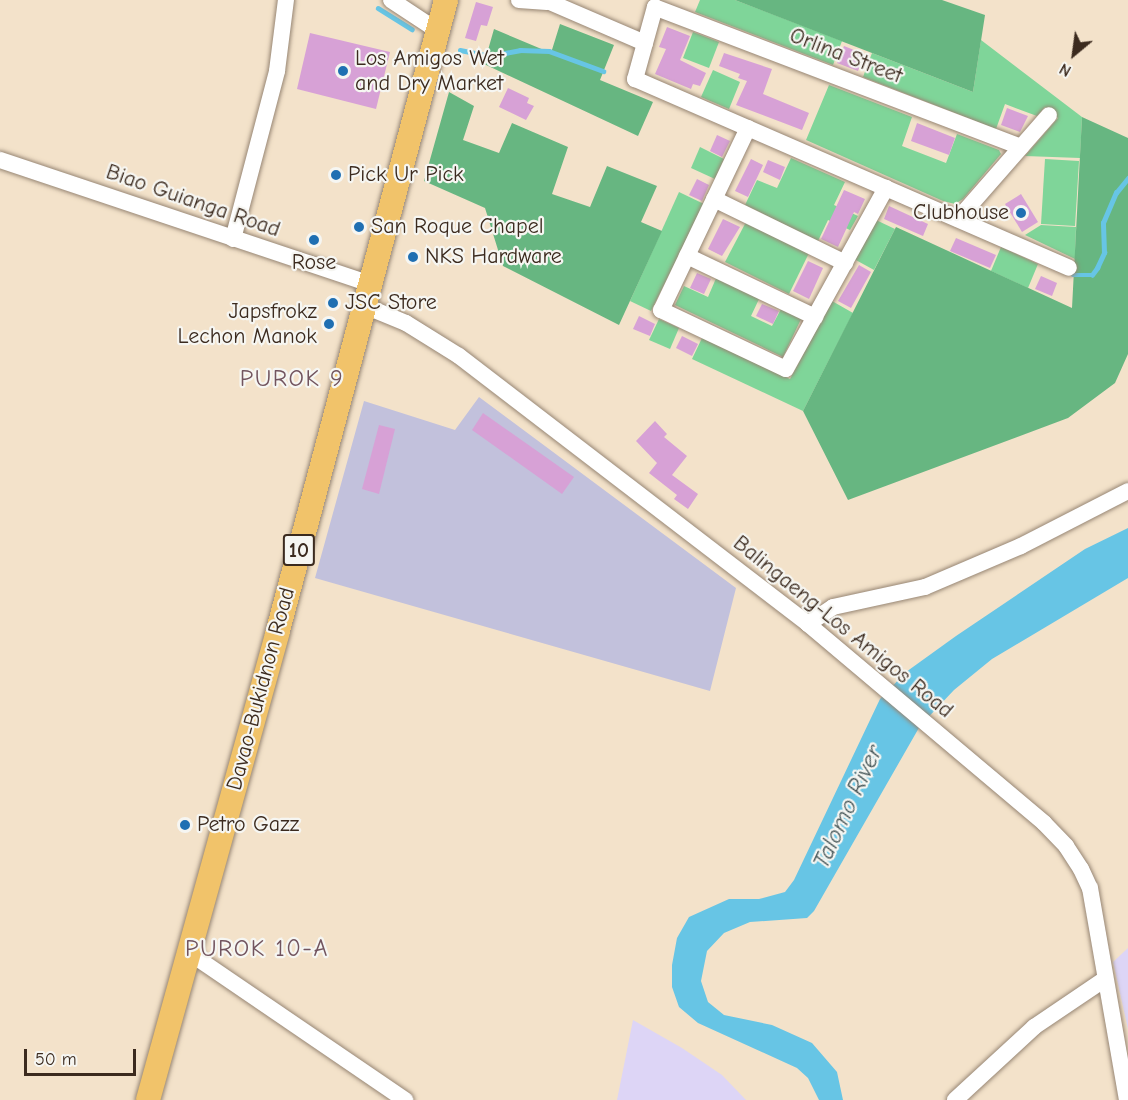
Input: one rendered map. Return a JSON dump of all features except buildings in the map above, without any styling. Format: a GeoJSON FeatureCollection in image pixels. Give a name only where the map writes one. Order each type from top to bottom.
{"type":"FeatureCollection","features":[{"type":"Feature","properties":{"kind":"highway","name":"Davao-Bukidnon Road"},"geometry":{"type":"LineString","coordinates":[[148,1100],[368,295],[446,0]]}},
{"type":"Feature","properties":{"kind":"street"},"geometry":{"type":"LineString","coordinates":[[232,239],[277,71],[286,0]]}},
{"type":"Feature","properties":{"kind":"street"},"geometry":{"type":"LineString","coordinates":[[391,0],[438,31]]}},
{"type":"Feature","properties":{"kind":"street"},"geometry":{"type":"LineString","coordinates":[[519,0],[546,1],[645,43],[635,79],[1070,268]]}},
{"type":"Feature","properties":{"kind":"street","name":"Orlina Street"},"geometry":{"type":"LineString","coordinates":[[645,43],[655,7],[1021,147]]}},
{"type":"Feature","properties":{"kind":"street"},"geometry":{"type":"LineString","coordinates":[[958,219],[1049,115]]}},
{"type":"Feature","properties":{"kind":"street"},"geometry":{"type":"LineString","coordinates":[[748,128],[662,309],[786,369],[886,188]]}},
{"type":"Feature","properties":{"kind":"street","name":"Biao Guianga Road"},"geometry":{"type":"LineString","coordinates":[[0,160],[232,239],[368,295]]}},
{"type":"Feature","properties":{"kind":"street"},"geometry":{"type":"LineString","coordinates":[[714,199],[845,263]]}},
{"type":"Feature","properties":{"kind":"street"},"geometry":{"type":"LineString","coordinates":[[687,256],[815,317]]}},
{"type":"Feature","properties":{"kind":"street","name":"Balingaeng-Los Amigos Road"},"geometry":{"type":"LineString","coordinates":[[368,295],[406,323],[438,341],[808,624],[1044,822],[1066,846],[1090,888],[1127,1100]]}},
{"type":"Feature","properties":{"kind":"street"},"geometry":{"type":"LineString","coordinates":[[808,624],[833,607],[925,587],[1021,546],[1128,491]]}},
{"type":"Feature","properties":{"kind":"street"},"geometry":{"type":"LineString","coordinates":[[188,952],[405,1100]]}},
{"type":"Feature","properties":{"kind":"street"},"geometry":{"type":"LineString","coordinates":[[955,1100],[1034,1028],[1105,979]]}},
{"type":"Feature","properties":{"kind":"shaded area"},"geometry":{"type":"Polygon","coordinates":[[[479,397],[736,588],[710,691],[315,578],[364,401],[455,430],[479,397]]]}},
{"type":"Feature","properties":{"kind":"shaded area"},"geometry":{"type":"Polygon","coordinates":[[[1128,948],[1128,1029],[1113,962],[1128,948]]]}},
{"type":"Feature","properties":{"kind":"shaded area"},"geometry":{"type":"Polygon","coordinates":[[[633,1020],[682,1048],[722,1075],[746,1100],[617,1100],[633,1020]]]}},
{"type":"Feature","properties":{"kind":"green space"},"geometry":{"type":"Polygon","coordinates":[[[700,0],[735,0],[842,41],[833,65],[695,12],[700,0]]]}},
{"type":"Feature","properties":{"kind":"green space"},"geometry":{"type":"Polygon","coordinates":[[[735,0],[942,0],[985,15],[973,92],[735,0]]]}},
{"type":"Feature","properties":{"kind":"green space"},"geometry":{"type":"Polygon","coordinates":[[[560,24],[614,45],[600,80],[653,102],[638,136],[484,64],[494,29],[551,53],[560,24]]]}},
{"type":"Feature","properties":{"kind":"green space"},"geometry":{"type":"Polygon","coordinates":[[[693,32],[719,42],[709,68],[683,58],[693,32]]]}},
{"type":"Feature","properties":{"kind":"green space"},"geometry":{"type":"Polygon","coordinates":[[[981,40],[1082,117],[1080,158],[1025,156],[1058,118],[1045,107],[1037,116],[1005,104],[996,129],[863,77],[872,53],[973,92],[981,40]]]}},
{"type":"Feature","properties":{"kind":"green space"},"geometry":{"type":"Polygon","coordinates":[[[713,70],[740,82],[729,109],[701,97],[713,70]]]}},
{"type":"Feature","properties":{"kind":"green space"},"geometry":{"type":"Polygon","coordinates":[[[829,85],[912,117],[902,146],[946,163],[957,134],[999,150],[1001,154],[963,199],[955,204],[943,201],[806,140],[829,85]]]}},
{"type":"Feature","properties":{"kind":"green space"},"geometry":{"type":"Polygon","coordinates":[[[449,92],[474,106],[463,140],[499,153],[512,123],[568,147],[552,194],[590,207],[607,166],[657,186],[641,222],[662,231],[619,325],[503,266],[485,208],[424,181],[449,92]]]}},
{"type":"Feature","properties":{"kind":"green space"},"geometry":{"type":"Polygon","coordinates":[[[1082,117],[1128,138],[1128,354],[1115,383],[1068,418],[848,500],[803,411],[896,227],[1072,308],[1082,117]]]}},
{"type":"Feature","properties":{"kind":"green space"},"geometry":{"type":"Polygon","coordinates":[[[700,147],[724,159],[715,179],[691,168],[700,147]]]}},
{"type":"Feature","properties":{"kind":"green space"},"geometry":{"type":"Polygon","coordinates":[[[791,158],[845,182],[834,205],[858,216],[850,230],[828,220],[818,241],[745,205],[757,180],[777,188],[791,158]]]}},
{"type":"Feature","properties":{"kind":"green space"},"geometry":{"type":"Polygon","coordinates":[[[1045,159],[1079,161],[1075,226],[1041,224],[1045,159]]]}},
{"type":"Feature","properties":{"kind":"green space"},"geometry":{"type":"Polygon","coordinates":[[[679,192],[704,204],[651,311],[630,301],[679,192]]]}},
{"type":"Feature","properties":{"kind":"green space"},"geometry":{"type":"Polygon","coordinates":[[[876,220],[895,229],[874,270],[854,259],[876,220]]]}},
{"type":"Feature","properties":{"kind":"green space"},"geometry":{"type":"Polygon","coordinates":[[[746,222],[809,253],[789,294],[725,262],[746,222]]]}},
{"type":"Feature","properties":{"kind":"green space"},"geometry":{"type":"Polygon","coordinates":[[[1041,225],[1076,227],[1075,259],[1025,235],[1041,225]]]}},
{"type":"Feature","properties":{"kind":"green space"},"geometry":{"type":"Polygon","coordinates":[[[1001,247],[1038,264],[1028,288],[991,271],[1001,247]]]}},
{"type":"Feature","properties":{"kind":"green space"},"geometry":{"type":"Polygon","coordinates":[[[717,276],[760,297],[751,316],[772,326],[782,307],[802,317],[783,357],[675,305],[684,286],[708,297],[717,276]]]}},
{"type":"Feature","properties":{"kind":"green space"},"geometry":{"type":"Polygon","coordinates":[[[832,301],[853,313],[803,411],[692,359],[702,338],[790,379],[832,301]]]}},
{"type":"Feature","properties":{"kind":"green space"},"geometry":{"type":"Polygon","coordinates":[[[659,319],[679,328],[670,349],[649,340],[659,319]]]}},
{"type":"Feature","properties":{"kind":"water","name":"Talomo River"},"geometry":{"type":"Polygon","coordinates":[[[1128,528],[1128,578],[992,659],[954,690],[920,726],[814,911],[807,918],[750,922],[724,933],[707,951],[701,981],[708,1002],[724,1015],[772,1025],[812,1043],[837,1072],[843,1100],[819,1100],[808,1078],[797,1068],[698,1023],[679,1007],[672,987],[672,965],[677,938],[689,917],[729,899],[759,899],[785,892],[794,880],[880,699],[906,672],[956,636],[1085,549],[1128,528]]]}},
{"type":"Feature","properties":{"kind":"waterway"},"geometry":{"type":"LineString","coordinates":[[378,8],[412,29]]}},
{"type":"Feature","properties":{"kind":"waterway"},"geometry":{"type":"LineString","coordinates":[[460,50],[490,56],[520,50],[549,51],[603,71]]}},
{"type":"Feature","properties":{"kind":"waterway"},"geometry":{"type":"LineString","coordinates":[[1073,275],[1092,275],[1097,268],[1104,253],[1103,223],[1116,193],[1128,178]]}},
{"type":"Feature","properties":{"kind":"place","name":"Los Amigos Wet and Dry Market"},"geometry":{"type":"Point","coordinates":[343,71]}},
{"type":"Feature","properties":{"kind":"place","name":"Pick Ur Pick"},"geometry":{"type":"Point","coordinates":[336,175]}},
{"type":"Feature","properties":{"kind":"place","name":"Clubhouse"},"geometry":{"type":"Point","coordinates":[1021,213]}},
{"type":"Feature","properties":{"kind":"place","name":"San Roque Chapel"},"geometry":{"type":"Point","coordinates":[359,227]}},
{"type":"Feature","properties":{"kind":"place","name":"Rose"},"geometry":{"type":"Point","coordinates":[314,240]}},
{"type":"Feature","properties":{"kind":"place","name":"NKS Hardware"},"geometry":{"type":"Point","coordinates":[413,257]}},
{"type":"Feature","properties":{"kind":"place","name":"JSC Store"},"geometry":{"type":"Point","coordinates":[333,303]}},
{"type":"Feature","properties":{"kind":"place","name":"Japsfrokz Lechon Manok"},"geometry":{"type":"Point","coordinates":[329,324]}},
{"type":"Feature","properties":{"kind":"place","name":"Petro Gazz"},"geometry":{"type":"Point","coordinates":[185,825]}},
{"type":"Feature","properties":{"kind":"district","name":"PUROK 9"},"geometry":{"type":"Point","coordinates":[292,379]}},
{"type":"Feature","properties":{"kind":"district","name":"PUROK 10-A"},"geometry":{"type":"Point","coordinates":[257,949]}}]}
